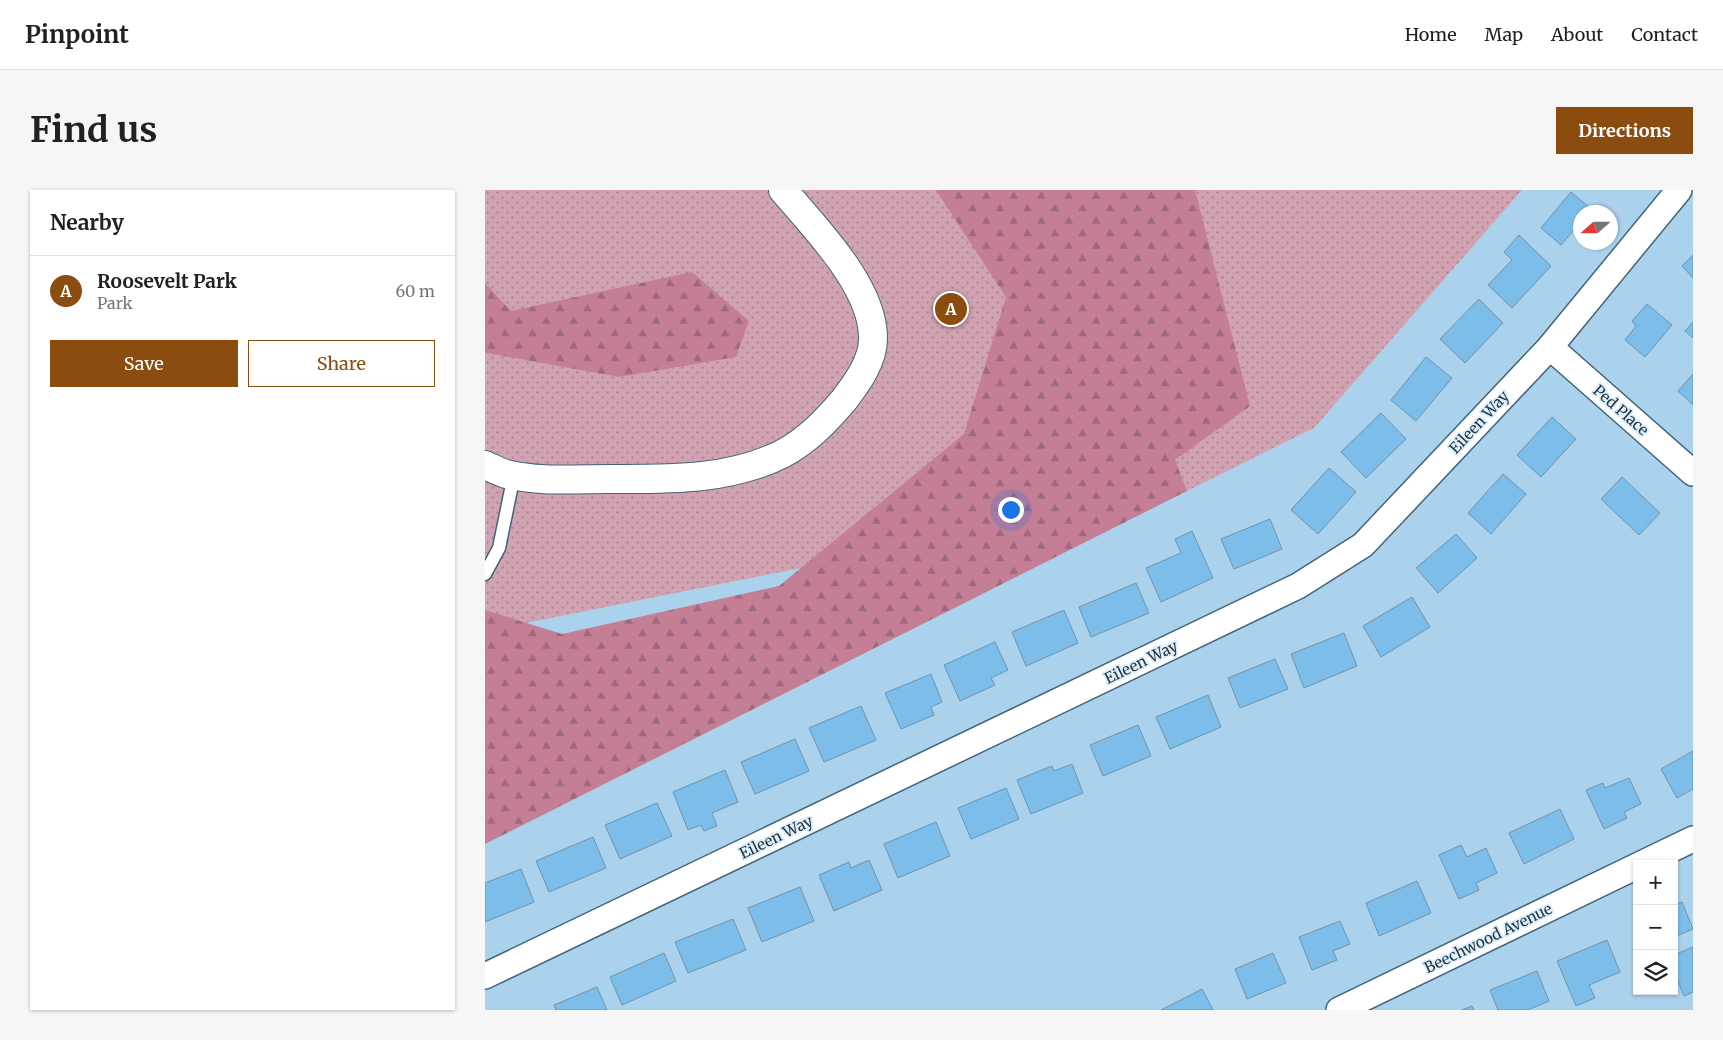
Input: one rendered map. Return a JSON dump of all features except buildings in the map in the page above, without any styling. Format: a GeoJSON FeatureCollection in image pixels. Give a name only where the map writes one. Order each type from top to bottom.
{"type":"FeatureCollection","features":[{"type":"Feature","properties":{"kind":"street"},"geometry":{"type":"LineString","coordinates":[[485,465],[506,474],[544,479],[673,479],[716,475],[750,467],[783,454],[811,435],[833,413],[856,384],[868,360],[873,340],[870,315],[863,295],[841,260],[783,190]]}},
{"type":"Feature","properties":{"kind":"street","name":"Eileen Way"},"geometry":{"type":"LineString","coordinates":[[485,976],[1298,586],[1363,545],[1550,347],[1679,190]]}},
{"type":"Feature","properties":{"kind":"street","name":"Ped Place"},"geometry":{"type":"LineString","coordinates":[[1550,347],[1693,473]]}},
{"type":"Feature","properties":{"kind":"street"},"geometry":{"type":"LineString","coordinates":[[1649,860],[1693,839]]}},
{"type":"Feature","properties":{"kind":"street","name":"Beechwood Avenue"},"geometry":{"type":"LineString","coordinates":[[1339,1010],[1633,868]]}},
{"type":"Feature","properties":{"kind":"lane"},"geometry":{"type":"LineString","coordinates":[[485,574],[499,548],[514,475]]}},
{"type":"Feature","properties":{"kind":"shaded area"},"geometry":{"type":"Polygon","coordinates":[[[485,190],[1522,190],[1314,428],[1187,491],[485,631],[485,190]]]}},
{"type":"Feature","properties":{"kind":"green space"},"geometry":{"type":"Polygon","coordinates":[[[936,190],[1195,190],[1250,406],[1175,460],[1187,491],[485,844],[485,610],[562,634],[779,586],[964,434],[1006,297],[936,190]]]}},
{"type":"Feature","properties":{"kind":"green space"},"geometry":{"type":"Polygon","coordinates":[[[692,272],[749,321],[736,357],[619,377],[485,352],[485,283],[511,311],[692,272]]]}},
{"type":"Feature","properties":{"kind":"place","name":"Roosevelt Park"},"geometry":{"type":"Point","coordinates":[951,309]}}]}
